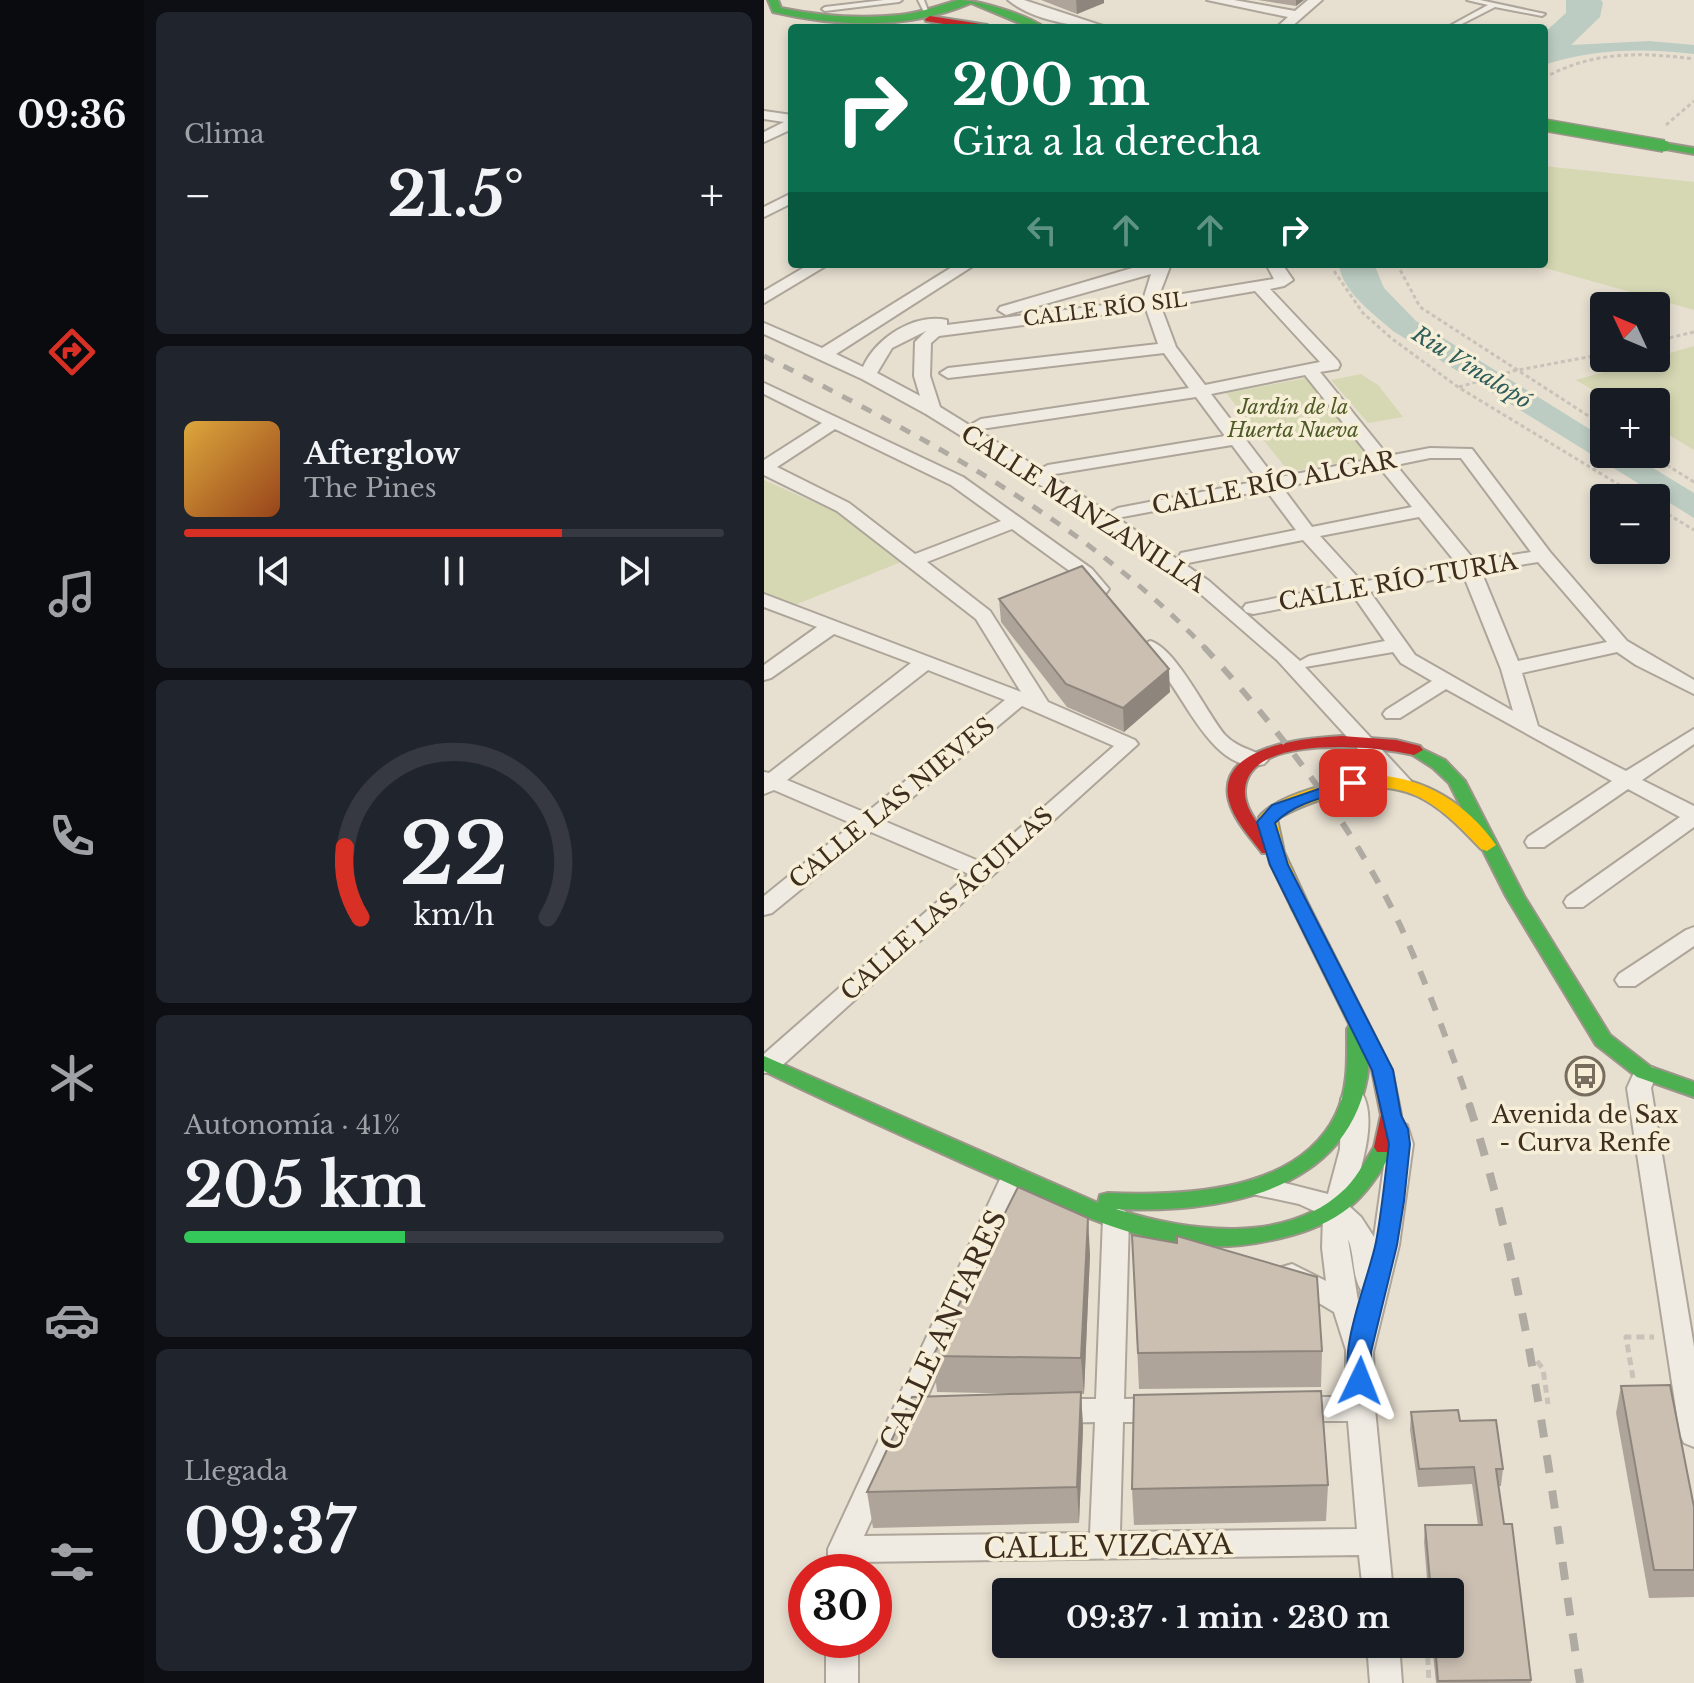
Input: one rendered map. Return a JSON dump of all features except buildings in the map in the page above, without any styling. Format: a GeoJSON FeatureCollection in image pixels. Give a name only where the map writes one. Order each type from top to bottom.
{"type":"FeatureCollection","features":[{"type":"Feature","properties":{"kind":"street"},"geometry":{"type":"LineString","coordinates":[[773,0],[777,10],[820,15]]}},
{"type":"Feature","properties":{"kind":"street"},"geometry":{"type":"LineString","coordinates":[[764,26],[820,15],[901,8],[956,8],[971,0],[1030,24]]}},
{"type":"Feature","properties":{"kind":"street"},"geometry":{"type":"LineString","coordinates":[[1014,0],[1039,11],[1088,24]]}},
{"type":"Feature","properties":{"kind":"street"},"geometry":{"type":"LineString","coordinates":[[1213,0],[1298,15]]}},
{"type":"Feature","properties":{"kind":"street"},"geometry":{"type":"LineString","coordinates":[[1287,24],[1316,0]]}},
{"type":"Feature","properties":{"kind":"street"},"geometry":{"type":"LineString","coordinates":[[901,8],[970,24]]}},
{"type":"Feature","properties":{"kind":"street"},"geometry":{"type":"LineString","coordinates":[[764,115],[788,120]]}},
{"type":"Feature","properties":{"kind":"street"},"geometry":{"type":"LineString","coordinates":[[764,138],[788,123]]}},
{"type":"Feature","properties":{"kind":"street"},"geometry":{"type":"LineString","coordinates":[[1548,126],[1694,151]]}},
{"type":"Feature","properties":{"kind":"street"},"geometry":{"type":"LineString","coordinates":[[764,213],[788,199]]}},
{"type":"Feature","properties":{"kind":"street"},"geometry":{"type":"LineString","coordinates":[[764,298],[814,268]]}},
{"type":"Feature","properties":{"kind":"street"},"geometry":{"type":"LineString","coordinates":[[823,355],[962,268]]}},
{"type":"Feature","properties":{"kind":"street"},"geometry":{"type":"LineString","coordinates":[[868,375],[879,349],[903,333],[991,315],[1149,268]]}},
{"type":"Feature","properties":{"kind":"street"},"geometry":{"type":"LineString","coordinates":[[1151,297],[1159,268]]}},
{"type":"Feature","properties":{"kind":"street"},"geometry":{"type":"LineString","coordinates":[[981,424],[1202,391],[1332,365],[1260,287],[1285,280],[1277,268]]}},
{"type":"Feature","properties":{"kind":"street"},"geometry":{"type":"LineString","coordinates":[[1126,276],[1145,282],[1168,348],[1308,534],[1358,589],[1408,659],[1529,729],[1694,816],[1575,902]]}},
{"type":"Feature","properties":{"kind":"street","name":"CALLE RÍO SIL"},"geometry":{"type":"LineString","coordinates":[[932,410],[922,376],[923,342],[934,332],[1151,297],[1260,287]]}},
{"type":"Feature","properties":{"kind":"street","name":"CALLE MANZANILLA"},"geometry":{"type":"LineString","coordinates":[[764,328],[868,375],[932,410],[1093,510],[1202,585],[1284,656],[1400,781]]}},
{"type":"Feature","properties":{"kind":"street"},"geometry":{"type":"LineString","coordinates":[[948,373],[1168,348]]}},
{"type":"Feature","properties":{"kind":"street"},"geometry":{"type":"LineString","coordinates":[[1308,369],[1470,567],[1511,669],[1529,729]]}},
{"type":"Feature","properties":{"kind":"street"},"geometry":{"type":"LineString","coordinates":[[764,388],[957,481],[1015,522],[1115,607]]}},
{"type":"Feature","properties":{"kind":"street"},"geometry":{"type":"LineString","coordinates":[[764,468],[836,421]]}},
{"type":"Feature","properties":{"kind":"street"},"geometry":{"type":"LineString","coordinates":[[1048,470],[1238,439]]}},
{"type":"Feature","properties":{"kind":"street","name":"CALLE RÍO ALGAR"},"geometry":{"type":"LineString","coordinates":[[1118,513],[1430,453],[1466,453],[1543,556]]}},
{"type":"Feature","properties":{"kind":"street"},"geometry":{"type":"LineString","coordinates":[[764,468],[843,507],[913,561],[990,612],[1030,702]]}},
{"type":"Feature","properties":{"kind":"street"},"geometry":{"type":"LineString","coordinates":[[1188,557],[1425,510]]}},
{"type":"Feature","properties":{"kind":"street"},"geometry":{"type":"LineString","coordinates":[[913,561],[1015,522]]}},
{"type":"Feature","properties":{"kind":"street"},"geometry":{"type":"LineString","coordinates":[[1543,556],[1620,645],[1694,688]]}},
{"type":"Feature","properties":{"kind":"street","name":"CALLE RÍO TURIA"},"geometry":{"type":"LineString","coordinates":[[1253,608],[1543,556]]}},
{"type":"Feature","properties":{"kind":"street"},"geometry":{"type":"LineString","coordinates":[[764,600],[1030,702]]}},
{"type":"Feature","properties":{"kind":"street"},"geometry":{"type":"LineString","coordinates":[[764,674],[832,626]]}},
{"type":"Feature","properties":{"kind":"street"},"geometry":{"type":"LineString","coordinates":[[1135,630],[1175,675],[1219,741],[1257,760]]}},
{"type":"Feature","properties":{"kind":"street"},"geometry":{"type":"LineString","coordinates":[[1309,662],[1396,645]]}},
{"type":"Feature","properties":{"kind":"street"},"geometry":{"type":"LineString","coordinates":[[1511,669],[1620,645]]}},
{"type":"Feature","properties":{"kind":"street"},"geometry":{"type":"LineString","coordinates":[[767,782],[925,662]]}},
{"type":"Feature","properties":{"kind":"street"},"geometry":{"type":"LineString","coordinates":[[1393,714],[1444,682]]}},
{"type":"Feature","properties":{"kind":"street","name":"CALLE LAS ÁGUILAS"},"geometry":{"type":"LineString","coordinates":[[766,1064],[1128,744],[1030,702]]}},
{"type":"Feature","properties":{"kind":"street","name":"CALLE LAS NIEVES"},"geometry":{"type":"LineString","coordinates":[[764,908],[869,823],[1030,702]]}},
{"type":"Feature","properties":{"kind":"street"},"geometry":{"type":"LineString","coordinates":[[1536,842],[1694,735]]}},
{"type":"Feature","properties":{"kind":"street"},"geometry":{"type":"LineString","coordinates":[[1357,1305],[1383,1257],[1400,1144],[1382,1070],[1279,865],[1242,810],[1235,787],[1238,778],[1257,760],[1322,741],[1364,739],[1403,745],[1440,765],[1463,793],[1487,845],[1603,1040],[1617,1055],[1645,1074],[1694,1090]]}},
{"type":"Feature","properties":{"kind":"street"},"geometry":{"type":"LineString","coordinates":[[1279,865],[1266,822],[1279,809],[1353,783],[1378,779],[1400,781],[1455,812],[1487,845]]}},
{"type":"Feature","properties":{"kind":"street"},"geometry":{"type":"LineString","coordinates":[[767,782],[982,871]]}},
{"type":"Feature","properties":{"kind":"street"},"geometry":{"type":"LineString","coordinates":[[1627,980],[1694,935]]}},
{"type":"Feature","properties":{"kind":"street"},"geometry":{"type":"LineString","coordinates":[[1022,1181],[1099,1200],[1169,1205],[1219,1201],[1261,1187],[1314,1157],[1341,1127],[1353,1098],[1360,1058],[1356,1017]]}},
{"type":"Feature","properties":{"kind":"street"},"geometry":{"type":"LineString","coordinates":[[766,1064],[1073,1204],[1192,1237],[1295,1275],[1357,1305]]}},
{"type":"Feature","properties":{"kind":"street"},"geometry":{"type":"LineString","coordinates":[[1645,1074],[1639,1088],[1694,1435]]}},
{"type":"Feature","properties":{"kind":"street"},"geometry":{"type":"LineString","coordinates":[[1336,1210],[1347,1175],[1352,1144],[1353,1098]]}},
{"type":"Feature","properties":{"kind":"street"},"geometry":{"type":"LineString","coordinates":[[1192,1237],[1238,1238],[1297,1227],[1336,1210],[1361,1188],[1378,1166],[1391,1115]]}},
{"type":"Feature","properties":{"kind":"street","name":"CALLE ANTARES"},"geometry":{"type":"LineString","coordinates":[[846,1554],[904,1412],[1022,1181]]}},
{"type":"Feature","properties":{"kind":"street"},"geometry":{"type":"LineString","coordinates":[[1261,1187],[1298,1192],[1336,1210],[1362,1235],[1370,1270],[1357,1305],[1361,1409],[1377,1578]]}},
{"type":"Feature","properties":{"kind":"street"},"geometry":{"type":"LineString","coordinates":[[1105,1546],[1116,1218]]}},
{"type":"Feature","properties":{"kind":"street"},"geometry":{"type":"LineString","coordinates":[[1267,1410],[1361,1409]]}},
{"type":"Feature","properties":{"kind":"street"},"geometry":{"type":"LineString","coordinates":[[1031,1411],[1188,1410]]}},
{"type":"Feature","properties":{"kind":"street"},"geometry":{"type":"LineString","coordinates":[[904,1412],[936,1412]]}},
{"type":"Feature","properties":{"kind":"street","name":"CALLE VIZCAYA"},"geometry":{"type":"LineString","coordinates":[[892,1558],[1105,1546],[1374,1542]]}},
{"type":"Feature","properties":{"kind":"street"},"geometry":{"type":"LineString","coordinates":[[842,1658],[842,1683]]}},
{"type":"Feature","properties":{"kind":"street"},"geometry":{"type":"LineString","coordinates":[[1384,1658],[1386,1683]]}},
{"type":"Feature","properties":{"kind":"lane"},"geometry":{"type":"LineString","coordinates":[[820,15],[844,0]]}},
{"type":"Feature","properties":{"kind":"lane"},"geometry":{"type":"LineString","coordinates":[[1470,0],[1542,14]]}},
{"type":"Feature","properties":{"kind":"lane"},"geometry":{"type":"LineString","coordinates":[[1457,24],[1494,5]]}},
{"type":"Feature","properties":{"kind":"path"},"geometry":{"type":"LineString","coordinates":[[1548,76],[1584,60],[1616,55],[1658,54],[1694,59]]}},
{"type":"Feature","properties":{"kind":"path"},"geometry":{"type":"LineString","coordinates":[[1334,268],[1363,313],[1391,338],[1458,387],[1618,484]]}},
{"type":"Feature","properties":{"kind":"path"},"geometry":{"type":"LineString","coordinates":[[1399,268],[1420,307],[1590,417]]}},
{"type":"Feature","properties":{"kind":"path"},"geometry":{"type":"LineString","coordinates":[[1670,338],[1694,332]]}},
{"type":"Feature","properties":{"kind":"path"},"geometry":{"type":"LineString","coordinates":[[1458,387],[1512,369],[1552,366],[1590,357]]}},
{"type":"Feature","properties":{"kind":"path"},"geometry":{"type":"LineString","coordinates":[[1670,467],[1694,482]]}},
{"type":"Feature","properties":{"kind":"path"},"geometry":{"type":"LineString","coordinates":[[1670,515],[1694,530]]}},
{"type":"Feature","properties":{"kind":"path"},"geometry":{"type":"LineString","coordinates":[[1626,1337],[1633,1378]]}},
{"type":"Feature","properties":{"kind":"path"},"geometry":{"type":"LineString","coordinates":[[1537,1361],[1543,1369],[1548,1404]]}},
{"type":"Feature","properties":{"kind":"path"},"geometry":{"type":"LineString","coordinates":[[1428,1658],[1429,1683]]}},
{"type":"Feature","properties":{"kind":"green space"},"geometry":{"type":"Polygon","coordinates":[[[1548,166],[1694,182],[1694,310],[1670,303],[1670,292],[1630,292],[1545,268],[1548,268],[1548,166]]]}},
{"type":"Feature","properties":{"kind":"green space"},"geometry":{"type":"Polygon","coordinates":[[[1694,346],[1694,450],[1670,435],[1670,388],[1590,388],[1576,380],[1604,372],[1670,372],[1670,353],[1694,346]]]}},
{"type":"Feature","properties":{"kind":"green space"},"geometry":{"type":"Polygon","coordinates":[[[1361,374],[1378,385],[1403,417],[1368,423],[1331,380],[1361,374]]]}},
{"type":"Feature","properties":{"kind":"green space","name":"Jardín de la Huerta Nueva"},"geometry":{"type":"Polygon","coordinates":[[[1306,378],[1373,457],[1289,472],[1226,393],[1306,378]]]}},
{"type":"Feature","properties":{"kind":"green space"},"geometry":{"type":"Polygon","coordinates":[[[764,480],[836,512],[901,562],[795,605],[764,594],[764,480]]]}},
{"type":"Feature","properties":{"kind":"water"},"geometry":{"type":"Polygon","coordinates":[[[1566,0],[1601,0],[1603,3],[1600,17],[1571,45],[1649,41],[1694,45],[1694,54],[1618,51],[1548,64],[1548,29],[1566,13],[1566,0]]]}},
{"type":"Feature","properties":{"kind":"water","name":"Riu Vinalopó"},"geometry":{"type":"Polygon","coordinates":[[[1340,268],[1376,268],[1384,288],[1416,321],[1590,429],[1590,453],[1393,331],[1352,293],[1340,268]]]}},
{"type":"Feature","properties":{"kind":"water"},"geometry":{"type":"Polygon","coordinates":[[[1614,468],[1653,468],[1694,493],[1694,518],[1670,503],[1670,484],[1639,484],[1614,468]]]}},
{"type":"Feature","properties":{"kind":"railway"},"geometry":{"type":"LineString","coordinates":[[764,356],[882,417],[998,484],[1053,520],[1158,602],[1204,647]]}},
{"type":"Feature","properties":{"kind":"railway"},"geometry":{"type":"LineString","coordinates":[[1204,647],[1286,744],[1360,850],[1410,947],[1470,1106]]}},
{"type":"Feature","properties":{"kind":"railway"},"geometry":{"type":"LineString","coordinates":[[1469,1104],[1508,1246],[1523,1318],[1580,1683]]}},
{"type":"Feature","properties":{"kind":"traffic: fast"},"geometry":{"type":"LineString","coordinates":[[773,0],[777,10],[848,20],[925,15],[968,0]]}},
{"type":"Feature","properties":{"kind":"traffic: fast"},"geometry":{"type":"LineString","coordinates":[[973,0],[1030,24]]}},
{"type":"Feature","properties":{"kind":"traffic: fast"},"geometry":{"type":"LineString","coordinates":[[1548,126],[1664,146]]}},
{"type":"Feature","properties":{"kind":"traffic: fast"},"geometry":{"type":"LineString","coordinates":[[1664,146],[1694,151]]}},
{"type":"Feature","properties":{"kind":"traffic: fast"},"geometry":{"type":"LineString","coordinates":[[1414,750],[1439,764],[1456,781],[1515,896],[1603,1040],[1644,1072],[1694,1090]]}},
{"type":"Feature","properties":{"kind":"traffic: fast"},"geometry":{"type":"LineString","coordinates":[[1108,1201],[1183,1201],[1222,1195],[1260,1185],[1295,1169],[1324,1147],[1345,1117],[1357,1078],[1357,1029]]}},
{"type":"Feature","properties":{"kind":"traffic: fast"},"geometry":{"type":"LineString","coordinates":[[764,1063],[1057,1195],[1136,1224],[1191,1237],[1244,1236],[1312,1221],[1354,1193],[1384,1147]]}},
{"type":"Feature","properties":{"kind":"traffic: slow"},"geometry":{"type":"LineString","coordinates":[[1300,906],[1275,852],[1268,817],[1325,792],[1375,781],[1415,787],[1451,808],[1487,845]]}},
{"type":"Feature","properties":{"kind":"traffic: jam"},"geometry":{"type":"LineString","coordinates":[[930,19],[962,24]]}},
{"type":"Feature","properties":{"kind":"traffic: jam"},"geometry":{"type":"LineString","coordinates":[[1268,849],[1243,814],[1236,789],[1242,771],[1259,757],[1283,748],[1342,741],[1396,745],[1414,750]]}},
{"type":"Feature","properties":{"kind":"traffic: jam"},"geometry":{"type":"LineString","coordinates":[[1300,906],[1382,1070],[1391,1115],[1384,1147]]}},
{"type":"Feature","properties":{"kind":"place","name":"Avenida de Sax - Curva Renfe"},"geometry":{"type":"Point","coordinates":[1585,1076]}},
{"type":"Feature","properties":{"kind":"route"},"geometry":{"type":"LineString","coordinates":[[1353,783],[1291,803],[1268,817],[1266,822],[1279,865],[1382,1070],[1391,1115],[1398,1129],[1400,1144],[1393,1201],[1386,1245],[1359,1352],[1360,1381]]}}]}
